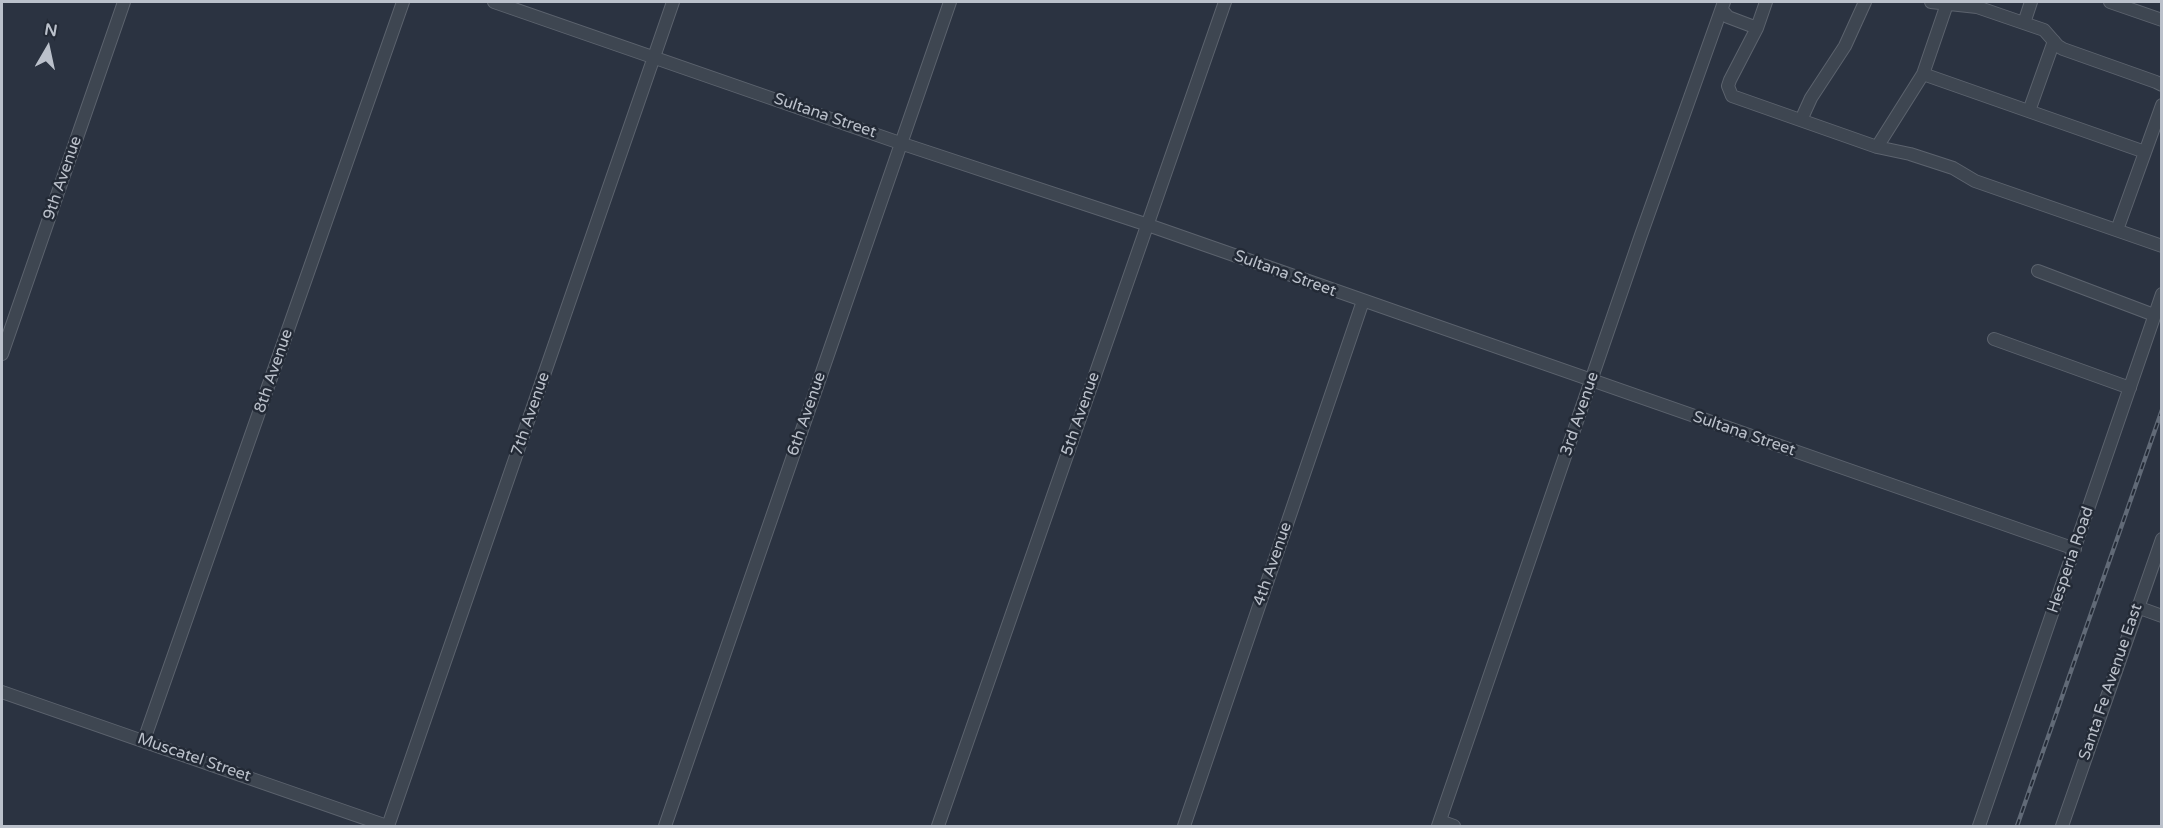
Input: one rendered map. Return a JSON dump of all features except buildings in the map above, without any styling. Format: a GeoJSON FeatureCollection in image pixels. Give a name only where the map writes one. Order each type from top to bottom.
{"type":"FeatureCollection","features":[{"type":"Feature","properties":{"kind":"street","name":"9th Avenue"},"geometry":{"type":"LineString","coordinates":[[2,354],[124,2]]}},
{"type":"Feature","properties":{"kind":"street","name":"8th Avenue"},"geometry":{"type":"LineString","coordinates":[[144,740],[403,2]]}},
{"type":"Feature","properties":{"kind":"street","name":"Sultana Street"},"geometry":{"type":"LineString","coordinates":[[494,2],[1148,225],[2075,549]]}},
{"type":"Feature","properties":{"kind":"street","name":"7th Avenue"},"geometry":{"type":"LineString","coordinates":[[387,826],[673,2]]}},
{"type":"Feature","properties":{"kind":"street","name":"6th Avenue"},"geometry":{"type":"LineString","coordinates":[[665,826],[950,2]]}},
{"type":"Feature","properties":{"kind":"street","name":"5th Avenue"},"geometry":{"type":"LineString","coordinates":[[938,826],[1225,2]]}},
{"type":"Feature","properties":{"kind":"street"},"geometry":{"type":"LineString","coordinates":[[1766,2],[1758,24],[1730,80],[1728,91],[1732,96],[1877,147],[1910,154],[1953,168],[1975,181],[2162,246]]}},
{"type":"Feature","properties":{"kind":"street"},"geometry":{"type":"LineString","coordinates":[[1801,120],[1811,98],[1845,46],[1865,2]]}},
{"type":"Feature","properties":{"kind":"street"},"geometry":{"type":"LineString","coordinates":[[1931,2],[1977,7],[2044,30],[2063,49],[2162,86]]}},
{"type":"Feature","properties":{"kind":"street"},"geometry":{"type":"LineString","coordinates":[[2024,23],[2031,2]]}},
{"type":"Feature","properties":{"kind":"street"},"geometry":{"type":"LineString","coordinates":[[2110,2],[2162,20]]}},
{"type":"Feature","properties":{"kind":"street"},"geometry":{"type":"LineString","coordinates":[[1877,147],[1923,74],[1947,4]]}},
{"type":"Feature","properties":{"kind":"street"},"geometry":{"type":"LineString","coordinates":[[1723,6],[1728,17],[1758,24]]}},
{"type":"Feature","properties":{"kind":"street","name":"3rd Avenue"},"geometry":{"type":"LineString","coordinates":[[1439,824],[1591,380],[1723,6]]}},
{"type":"Feature","properties":{"kind":"street"},"geometry":{"type":"LineString","coordinates":[[2029,111],[2054,41]]}},
{"type":"Feature","properties":{"kind":"street"},"geometry":{"type":"LineString","coordinates":[[1923,74],[2145,152]]}},
{"type":"Feature","properties":{"kind":"street"},"geometry":{"type":"LineString","coordinates":[[2117,231],[2162,105]]}},
{"type":"Feature","properties":{"kind":"street"},"geometry":{"type":"LineString","coordinates":[[2038,272],[2154,315]]}},
{"type":"Feature","properties":{"kind":"street","name":"Hesperia Road"},"geometry":{"type":"LineString","coordinates":[[1979,826],[2162,294]]}},
{"type":"Feature","properties":{"kind":"street","name":"4th Avenue"},"geometry":{"type":"LineString","coordinates":[[1184,826],[1363,301]]}},
{"type":"Feature","properties":{"kind":"street"},"geometry":{"type":"LineString","coordinates":[[1994,339],[2130,388]]}},
{"type":"Feature","properties":{"kind":"street","name":"Santa Fe Avenue East"},"geometry":{"type":"LineString","coordinates":[[2062,826],[2162,539]]}},
{"type":"Feature","properties":{"kind":"street"},"geometry":{"type":"LineString","coordinates":[[2137,607],[2162,615]]}},
{"type":"Feature","properties":{"kind":"street","name":"Muscatel Street"},"geometry":{"type":"LineString","coordinates":[[2,692],[387,826]]}},
{"type":"Feature","properties":{"kind":"street"},"geometry":{"type":"LineString","coordinates":[[1439,824],[1454,826]]}},
{"type":"Feature","properties":{"kind":"railway"},"geometry":{"type":"LineString","coordinates":[[2017,826],[2162,410]]}}]}
